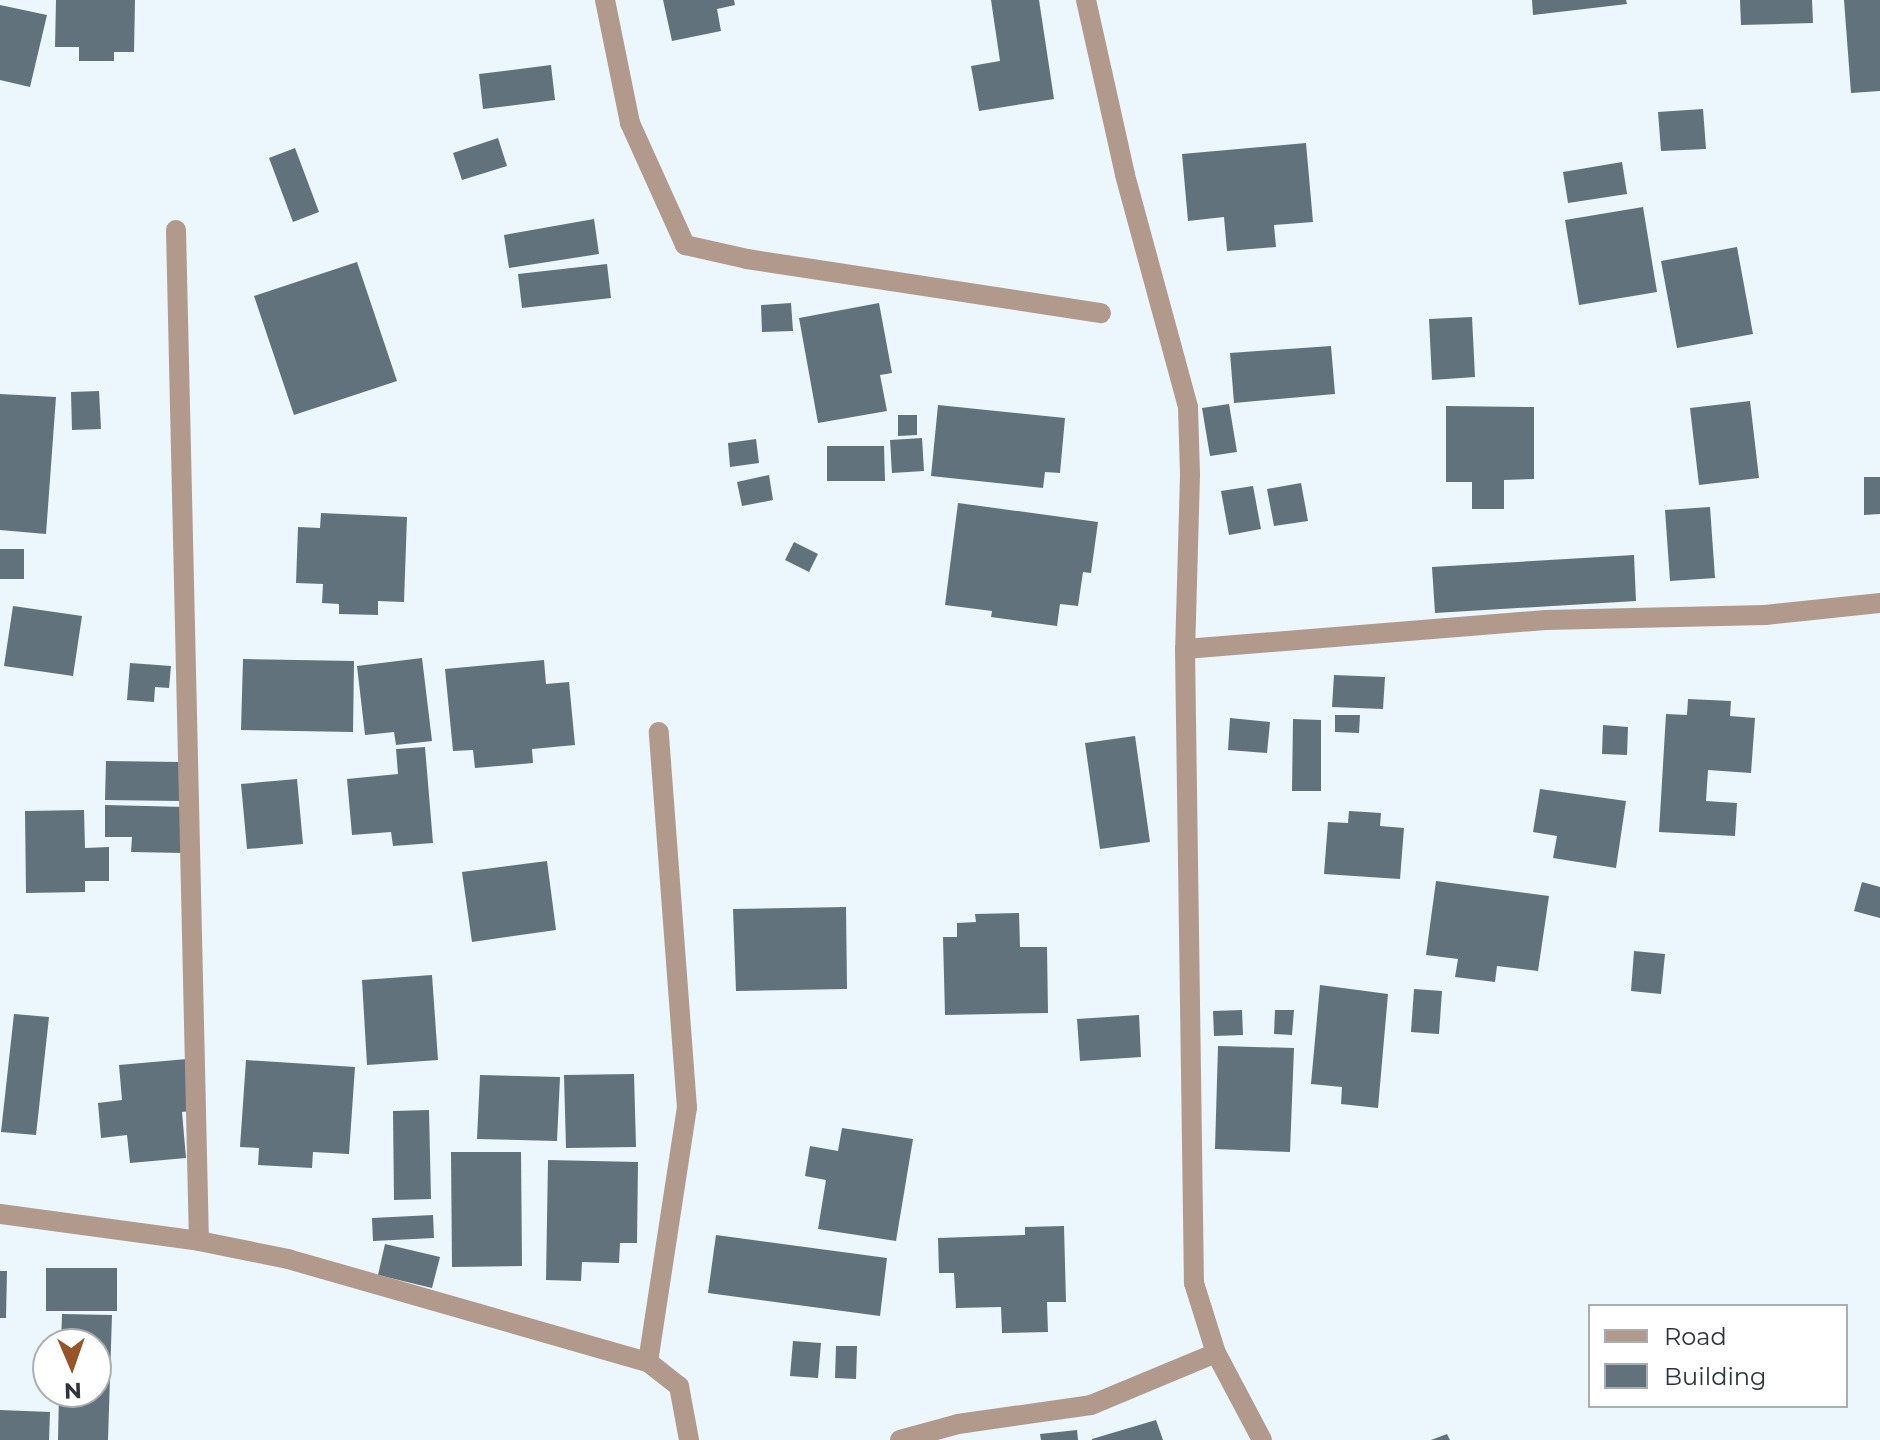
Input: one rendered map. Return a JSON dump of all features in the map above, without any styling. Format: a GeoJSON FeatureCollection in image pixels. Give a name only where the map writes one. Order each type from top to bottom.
{"type":"FeatureCollection","features":[{"type":"Feature","properties":{"kind":"street"},"geometry":{"type":"LineString","coordinates":[[605,0],[630,123],[685,245],[747,259],[1101,313]]}},
{"type":"Feature","properties":{"kind":"street"},"geometry":{"type":"LineString","coordinates":[[1086,0],[1125,175],[1188,407],[1190,475],[1185,649],[1194,1283],[1216,1353],[1262,1440]]}},
{"type":"Feature","properties":{"kind":"street"},"geometry":{"type":"LineString","coordinates":[[176,230],[199,1241]]}},
{"type":"Feature","properties":{"kind":"street"},"geometry":{"type":"LineString","coordinates":[[1185,649],[1546,620],[1765,615],[1880,603]]}},
{"type":"Feature","properties":{"kind":"street"},"geometry":{"type":"LineString","coordinates":[[648,1362],[687,1108],[659,732]]}},
{"type":"Feature","properties":{"kind":"street"},"geometry":{"type":"LineString","coordinates":[[0,1214],[199,1241],[288,1259],[648,1362],[679,1386],[689,1440]]}},
{"type":"Feature","properties":{"kind":"street"},"geometry":{"type":"LineString","coordinates":[[900,1440],[958,1424],[1091,1405],[1216,1353]]}},
{"type":"Feature","properties":{"kind":"building"},"geometry":{"type":"Polygon","coordinates":[[[56,0],[135,0],[134,52],[114,52],[114,61],[79,61],[79,47],[55,47],[56,0]]]}},
{"type":"Feature","properties":{"kind":"building"},"geometry":{"type":"Polygon","coordinates":[[[663,0],[734,0],[735,5],[717,9],[721,31],[672,41],[663,0]]]}},
{"type":"Feature","properties":{"kind":"building"},"geometry":{"type":"Polygon","coordinates":[[[991,0],[1039,0],[1054,99],[979,111],[971,66],[1000,61],[991,0]]]}},
{"type":"Feature","properties":{"kind":"building"},"geometry":{"type":"Polygon","coordinates":[[[1532,0],[1626,0],[1627,4],[1533,15],[1532,0]]]}},
{"type":"Feature","properties":{"kind":"building"},"geometry":{"type":"Polygon","coordinates":[[[1740,0],[1812,0],[1813,23],[1741,25],[1740,0]]]}},
{"type":"Feature","properties":{"kind":"building"},"geometry":{"type":"Polygon","coordinates":[[[1844,0],[1880,0],[1880,91],[1851,93],[1844,0]]]}},
{"type":"Feature","properties":{"kind":"building"},"geometry":{"type":"Polygon","coordinates":[[[0,5],[47,15],[30,87],[0,80],[0,5]]]}},
{"type":"Feature","properties":{"kind":"building"},"geometry":{"type":"Polygon","coordinates":[[[551,65],[555,100],[483,109],[479,74],[551,65]]]}},
{"type":"Feature","properties":{"kind":"building"},"geometry":{"type":"Polygon","coordinates":[[[1703,109],[1706,149],[1661,151],[1658,112],[1703,109]]]}},
{"type":"Feature","properties":{"kind":"building"},"geometry":{"type":"Polygon","coordinates":[[[498,138],[507,166],[462,180],[453,153],[498,138]]]}},
{"type":"Feature","properties":{"kind":"building"},"geometry":{"type":"Polygon","coordinates":[[[1306,143],[1313,222],[1274,225],[1276,247],[1227,251],[1224,217],[1188,221],[1182,154],[1306,143]]]}},
{"type":"Feature","properties":{"kind":"building"},"geometry":{"type":"Polygon","coordinates":[[[295,148],[319,212],[293,222],[269,158],[295,148]]]}},
{"type":"Feature","properties":{"kind":"building"},"geometry":{"type":"Polygon","coordinates":[[[1622,162],[1627,194],[1568,203],[1563,172],[1622,162]]]}},
{"type":"Feature","properties":{"kind":"building"},"geometry":{"type":"Polygon","coordinates":[[[1643,207],[1657,292],[1579,305],[1565,220],[1643,207]]]}},
{"type":"Feature","properties":{"kind":"building"},"geometry":{"type":"Polygon","coordinates":[[[594,219],[599,254],[509,268],[504,235],[594,219]]]}},
{"type":"Feature","properties":{"kind":"building"},"geometry":{"type":"Polygon","coordinates":[[[1737,247],[1753,334],[1677,348],[1661,261],[1737,247]]]}},
{"type":"Feature","properties":{"kind":"building"},"geometry":{"type":"Polygon","coordinates":[[[357,262],[397,381],[294,415],[254,296],[357,262]]]}},
{"type":"Feature","properties":{"kind":"building"},"geometry":{"type":"Polygon","coordinates":[[[607,264],[611,298],[522,308],[518,274],[607,264]]]}},
{"type":"Feature","properties":{"kind":"building"},"geometry":{"type":"Polygon","coordinates":[[[791,303],[793,331],[762,332],[761,305],[791,303]]]}},
{"type":"Feature","properties":{"kind":"building"},"geometry":{"type":"Polygon","coordinates":[[[879,303],[892,373],[880,375],[887,411],[818,423],[799,318],[879,303]]]}},
{"type":"Feature","properties":{"kind":"building"},"geometry":{"type":"Polygon","coordinates":[[[1472,317],[1475,377],[1432,380],[1429,319],[1472,317]]]}},
{"type":"Feature","properties":{"kind":"building"},"geometry":{"type":"Polygon","coordinates":[[[1331,346],[1335,394],[1234,403],[1230,353],[1331,346]]]}},
{"type":"Feature","properties":{"kind":"building"},"geometry":{"type":"Polygon","coordinates":[[[99,391],[101,429],[72,430],[71,392],[99,391]]]}},
{"type":"Feature","properties":{"kind":"building"},"geometry":{"type":"Polygon","coordinates":[[[0,394],[56,397],[46,534],[0,530],[0,394]]]}},
{"type":"Feature","properties":{"kind":"building"},"geometry":{"type":"Polygon","coordinates":[[[1750,401],[1759,478],[1699,485],[1690,408],[1750,401]]]}},
{"type":"Feature","properties":{"kind":"building"},"geometry":{"type":"Polygon","coordinates":[[[1229,404],[1237,452],[1210,456],[1202,408],[1229,404]]]}},
{"type":"Feature","properties":{"kind":"building"},"geometry":{"type":"Polygon","coordinates":[[[938,405],[1065,418],[1060,473],[1045,472],[1043,488],[931,476],[938,405]]]}},
{"type":"Feature","properties":{"kind":"building"},"geometry":{"type":"Polygon","coordinates":[[[1446,406],[1534,407],[1534,479],[1504,480],[1504,509],[1472,509],[1472,482],[1446,482],[1446,406]]]}},
{"type":"Feature","properties":{"kind":"building"},"geometry":{"type":"Polygon","coordinates":[[[898,415],[917,415],[917,435],[898,436],[898,415]]]}},
{"type":"Feature","properties":{"kind":"building"},"geometry":{"type":"Polygon","coordinates":[[[922,438],[924,471],[892,473],[890,440],[922,438]]]}},
{"type":"Feature","properties":{"kind":"building"},"geometry":{"type":"Polygon","coordinates":[[[756,439],[759,463],[730,467],[728,443],[756,439]]]}},
{"type":"Feature","properties":{"kind":"building"},"geometry":{"type":"Polygon","coordinates":[[[827,446],[884,446],[885,481],[827,481],[827,446]]]}},
{"type":"Feature","properties":{"kind":"building"},"geometry":{"type":"Polygon","coordinates":[[[769,475],[773,500],[742,506],[737,482],[769,475]]]}},
{"type":"Feature","properties":{"kind":"building"},"geometry":{"type":"Polygon","coordinates":[[[1864,477],[1880,477],[1880,514],[1864,515],[1864,477]]]}},
{"type":"Feature","properties":{"kind":"building"},"geometry":{"type":"Polygon","coordinates":[[[1301,483],[1308,521],[1274,526],[1267,489],[1301,483]]]}},
{"type":"Feature","properties":{"kind":"building"},"geometry":{"type":"Polygon","coordinates":[[[1253,486],[1261,529],[1229,535],[1221,491],[1253,486]]]}},
{"type":"Feature","properties":{"kind":"building"},"geometry":{"type":"Polygon","coordinates":[[[958,503],[1098,522],[1091,573],[1083,572],[1078,606],[1060,604],[1057,626],[991,617],[992,611],[945,605],[958,503]]]}},
{"type":"Feature","properties":{"kind":"building"},"geometry":{"type":"Polygon","coordinates":[[[1710,507],[1715,578],[1670,581],[1665,510],[1710,507]]]}},
{"type":"Feature","properties":{"kind":"building"},"geometry":{"type":"Polygon","coordinates":[[[321,513],[407,517],[404,602],[378,601],[378,615],[339,614],[339,604],[322,603],[323,584],[296,583],[298,527],[320,528],[321,513]]]}},
{"type":"Feature","properties":{"kind":"building"},"geometry":{"type":"Polygon","coordinates":[[[794,542],[818,554],[809,572],[785,560],[794,542]]]}},
{"type":"Feature","properties":{"kind":"building"},"geometry":{"type":"Polygon","coordinates":[[[0,549],[24,549],[24,579],[0,579],[0,549]]]}},
{"type":"Feature","properties":{"kind":"building"},"geometry":{"type":"Polygon","coordinates":[[[1634,555],[1636,601],[1435,613],[1432,567],[1634,555]]]}},
{"type":"Feature","properties":{"kind":"building"},"geometry":{"type":"Polygon","coordinates":[[[13,606],[82,616],[73,676],[4,666],[13,606]]]}},
{"type":"Feature","properties":{"kind":"building"},"geometry":{"type":"Polygon","coordinates":[[[422,658],[432,741],[396,745],[394,732],[365,735],[357,666],[422,658]]]}},
{"type":"Feature","properties":{"kind":"building"},"geometry":{"type":"Polygon","coordinates":[[[243,659],[354,661],[353,732],[241,730],[243,659]]]}},
{"type":"Feature","properties":{"kind":"building"},"geometry":{"type":"Polygon","coordinates":[[[544,660],[546,684],[569,682],[575,745],[532,749],[533,763],[475,768],[473,750],[453,751],[445,669],[544,660]]]}},
{"type":"Feature","properties":{"kind":"building"},"geometry":{"type":"Polygon","coordinates":[[[130,663],[171,666],[169,688],[155,687],[154,702],[127,700],[130,663]]]}},
{"type":"Feature","properties":{"kind":"building"},"geometry":{"type":"Polygon","coordinates":[[[1334,675],[1385,677],[1383,709],[1332,707],[1334,675]]]}},
{"type":"Feature","properties":{"kind":"building"},"geometry":{"type":"Polygon","coordinates":[[[1688,699],[1731,701],[1730,716],[1755,718],[1751,773],[1708,770],[1706,801],[1737,803],[1735,836],[1659,832],[1666,714],[1687,715],[1688,699]]]}},
{"type":"Feature","properties":{"kind":"building"},"geometry":{"type":"Polygon","coordinates":[[[1335,715],[1360,715],[1359,733],[1335,732],[1335,715]]]}},
{"type":"Feature","properties":{"kind":"building"},"geometry":{"type":"Polygon","coordinates":[[[1230,718],[1270,722],[1267,753],[1228,750],[1230,718]]]}},
{"type":"Feature","properties":{"kind":"building"},"geometry":{"type":"Polygon","coordinates":[[[1293,719],[1321,720],[1321,791],[1292,791],[1293,719]]]}},
{"type":"Feature","properties":{"kind":"building"},"geometry":{"type":"Polygon","coordinates":[[[1603,725],[1628,727],[1627,755],[1602,754],[1603,725]]]}},
{"type":"Feature","properties":{"kind":"building"},"geometry":{"type":"Polygon","coordinates":[[[1135,736],[1150,842],[1100,849],[1085,743],[1135,736]]]}},
{"type":"Feature","properties":{"kind":"building"},"geometry":{"type":"Polygon","coordinates":[[[425,747],[433,843],[393,846],[391,832],[352,835],[347,779],[398,774],[396,749],[425,747]]]}},
{"type":"Feature","properties":{"kind":"building"},"geometry":{"type":"Polygon","coordinates":[[[106,761],[181,762],[180,801],[105,800],[106,761]]]}},
{"type":"Feature","properties":{"kind":"building"},"geometry":{"type":"Polygon","coordinates":[[[297,779],[303,844],[247,849],[241,784],[297,779]]]}},
{"type":"Feature","properties":{"kind":"building"},"geometry":{"type":"Polygon","coordinates":[[[1540,789],[1626,801],[1616,868],[1553,858],[1557,836],[1533,832],[1540,789]]]}},
{"type":"Feature","properties":{"kind":"building"},"geometry":{"type":"Polygon","coordinates":[[[105,805],[186,807],[185,853],[131,852],[132,837],[105,837],[105,805]]]}},
{"type":"Feature","properties":{"kind":"building"},"geometry":{"type":"Polygon","coordinates":[[[84,810],[85,848],[109,847],[109,881],[85,881],[85,892],[26,893],[25,811],[84,810]]]}},
{"type":"Feature","properties":{"kind":"building"},"geometry":{"type":"Polygon","coordinates":[[[1349,811],[1381,813],[1380,826],[1404,828],[1400,879],[1324,874],[1328,822],[1348,823],[1349,811]]]}},
{"type":"Feature","properties":{"kind":"building"},"geometry":{"type":"Polygon","coordinates":[[[547,861],[556,930],[472,942],[462,872],[547,861]]]}},
{"type":"Feature","properties":{"kind":"building"},"geometry":{"type":"Polygon","coordinates":[[[1436,881],[1549,896],[1538,971],[1497,966],[1495,982],[1455,977],[1458,959],[1426,955],[1436,881]]]}},
{"type":"Feature","properties":{"kind":"building"},"geometry":{"type":"Polygon","coordinates":[[[1862,882],[1880,887],[1880,918],[1854,911],[1862,882]]]}},
{"type":"Feature","properties":{"kind":"building"},"geometry":{"type":"Polygon","coordinates":[[[846,907],[847,989],[736,991],[733,909],[846,907]]]}},
{"type":"Feature","properties":{"kind":"building"},"geometry":{"type":"Polygon","coordinates":[[[1019,913],[1020,947],[1047,947],[1048,1013],[945,1015],[943,937],[957,937],[957,923],[976,922],[975,914],[1019,913]]]}},
{"type":"Feature","properties":{"kind":"building"},"geometry":{"type":"Polygon","coordinates":[[[1634,951],[1665,954],[1661,994],[1631,991],[1634,951]]]}},
{"type":"Feature","properties":{"kind":"building"},"geometry":{"type":"Polygon","coordinates":[[[432,975],[438,1060],[367,1065],[362,980],[432,975]]]}},
{"type":"Feature","properties":{"kind":"building"},"geometry":{"type":"Polygon","coordinates":[[[1320,985],[1388,994],[1378,1108],[1341,1104],[1342,1087],[1311,1084],[1320,985]]]}},
{"type":"Feature","properties":{"kind":"building"},"geometry":{"type":"Polygon","coordinates":[[[1414,989],[1442,991],[1439,1034],[1411,1032],[1414,989]]]}},
{"type":"Feature","properties":{"kind":"building"},"geometry":{"type":"Polygon","coordinates":[[[1242,1010],[1243,1035],[1214,1036],[1213,1011],[1242,1010]]]}},
{"type":"Feature","properties":{"kind":"building"},"geometry":{"type":"Polygon","coordinates":[[[1275,1010],[1294,1010],[1292,1035],[1274,1034],[1275,1010]]]}},
{"type":"Feature","properties":{"kind":"building"},"geometry":{"type":"Polygon","coordinates":[[[14,1014],[49,1017],[36,1135],[1,1132],[14,1014]]]}},
{"type":"Feature","properties":{"kind":"building"},"geometry":{"type":"Polygon","coordinates":[[[1139,1015],[1141,1057],[1080,1061],[1077,1019],[1139,1015]]]}},
{"type":"Feature","properties":{"kind":"building"},"geometry":{"type":"Polygon","coordinates":[[[1218,1046],[1294,1048],[1290,1152],[1215,1149],[1218,1046]]]}},
{"type":"Feature","properties":{"kind":"building"},"geometry":{"type":"Polygon","coordinates":[[[187,1059],[191,1111],[182,1112],[186,1158],[130,1163],[127,1135],[101,1138],[98,1103],[122,1100],[119,1065],[187,1059]]]}},
{"type":"Feature","properties":{"kind":"building"},"geometry":{"type":"Polygon","coordinates":[[[246,1060],[355,1067],[349,1154],[313,1152],[312,1168],[258,1165],[259,1148],[240,1147],[246,1060]]]}},
{"type":"Feature","properties":{"kind":"building"},"geometry":{"type":"Polygon","coordinates":[[[634,1074],[636,1147],[566,1148],[564,1075],[634,1074]]]}},
{"type":"Feature","properties":{"kind":"building"},"geometry":{"type":"Polygon","coordinates":[[[480,1075],[560,1077],[557,1141],[477,1139],[480,1075]]]}},
{"type":"Feature","properties":{"kind":"building"},"geometry":{"type":"Polygon","coordinates":[[[429,1110],[431,1199],[394,1200],[393,1111],[429,1110]]]}},
{"type":"Feature","properties":{"kind":"building"},"geometry":{"type":"Polygon","coordinates":[[[842,1128],[913,1139],[896,1241],[818,1229],[826,1180],[805,1176],[810,1146],[838,1151],[842,1128]]]}},
{"type":"Feature","properties":{"kind":"building"},"geometry":{"type":"Polygon","coordinates":[[[451,1152],[521,1152],[522,1266],[452,1267],[451,1152]]]}},
{"type":"Feature","properties":{"kind":"building"},"geometry":{"type":"Polygon","coordinates":[[[548,1160],[638,1162],[637,1243],[620,1243],[619,1263],[582,1262],[581,1281],[546,1280],[548,1160]]]}},
{"type":"Feature","properties":{"kind":"building"},"geometry":{"type":"Polygon","coordinates":[[[433,1215],[434,1238],[373,1241],[372,1218],[433,1215]]]}},
{"type":"Feature","properties":{"kind":"building"},"geometry":{"type":"Polygon","coordinates":[[[1064,1226],[1066,1302],[1047,1302],[1048,1332],[1002,1333],[1001,1307],[956,1308],[954,1273],[939,1273],[938,1238],[1025,1235],[1025,1227],[1064,1226]]]}},
{"type":"Feature","properties":{"kind":"building"},"geometry":{"type":"Polygon","coordinates":[[[716,1235],[887,1258],[880,1316],[708,1293],[716,1235]]]}},
{"type":"Feature","properties":{"kind":"building"},"geometry":{"type":"Polygon","coordinates":[[[385,1244],[440,1257],[432,1288],[378,1275],[385,1244]]]}},
{"type":"Feature","properties":{"kind":"building"},"geometry":{"type":"Polygon","coordinates":[[[46,1268],[117,1268],[117,1311],[46,1311],[46,1268]]]}},
{"type":"Feature","properties":{"kind":"building"},"geometry":{"type":"Polygon","coordinates":[[[0,1271],[7,1271],[6,1318],[0,1318],[0,1271]]]}},
{"type":"Feature","properties":{"kind":"building"},"geometry":{"type":"Polygon","coordinates":[[[62,1314],[112,1315],[112,1328],[62,1328],[62,1314]]]}},
{"type":"Feature","properties":{"kind":"building"},"geometry":{"type":"Polygon","coordinates":[[[793,1341],[821,1343],[818,1378],[790,1376],[793,1341]]]}},
{"type":"Feature","properties":{"kind":"building"},"geometry":{"type":"Polygon","coordinates":[[[836,1346],[857,1346],[856,1379],[835,1378],[836,1346]]]}},
{"type":"Feature","properties":{"kind":"building"},"geometry":{"type":"Polygon","coordinates":[[[59,1408],[109,1408],[108,1440],[58,1440],[59,1408]]]}},
{"type":"Feature","properties":{"kind":"building"},"geometry":{"type":"Polygon","coordinates":[[[0,1410],[50,1412],[49,1440],[0,1440],[0,1410]]]}},
{"type":"Feature","properties":{"kind":"building"},"geometry":{"type":"Polygon","coordinates":[[[1156,1420],[1163,1440],[1092,1440],[1092,1439],[1156,1420]]]}},
{"type":"Feature","properties":{"kind":"building"},"geometry":{"type":"Polygon","coordinates":[[[1077,1430],[1078,1440],[1041,1440],[1040,1434],[1077,1430]]]}},
{"type":"Feature","properties":{"kind":"building"},"geometry":{"type":"Polygon","coordinates":[[[1447,1434],[1450,1440],[1431,1440],[1447,1434]]]}}]}
